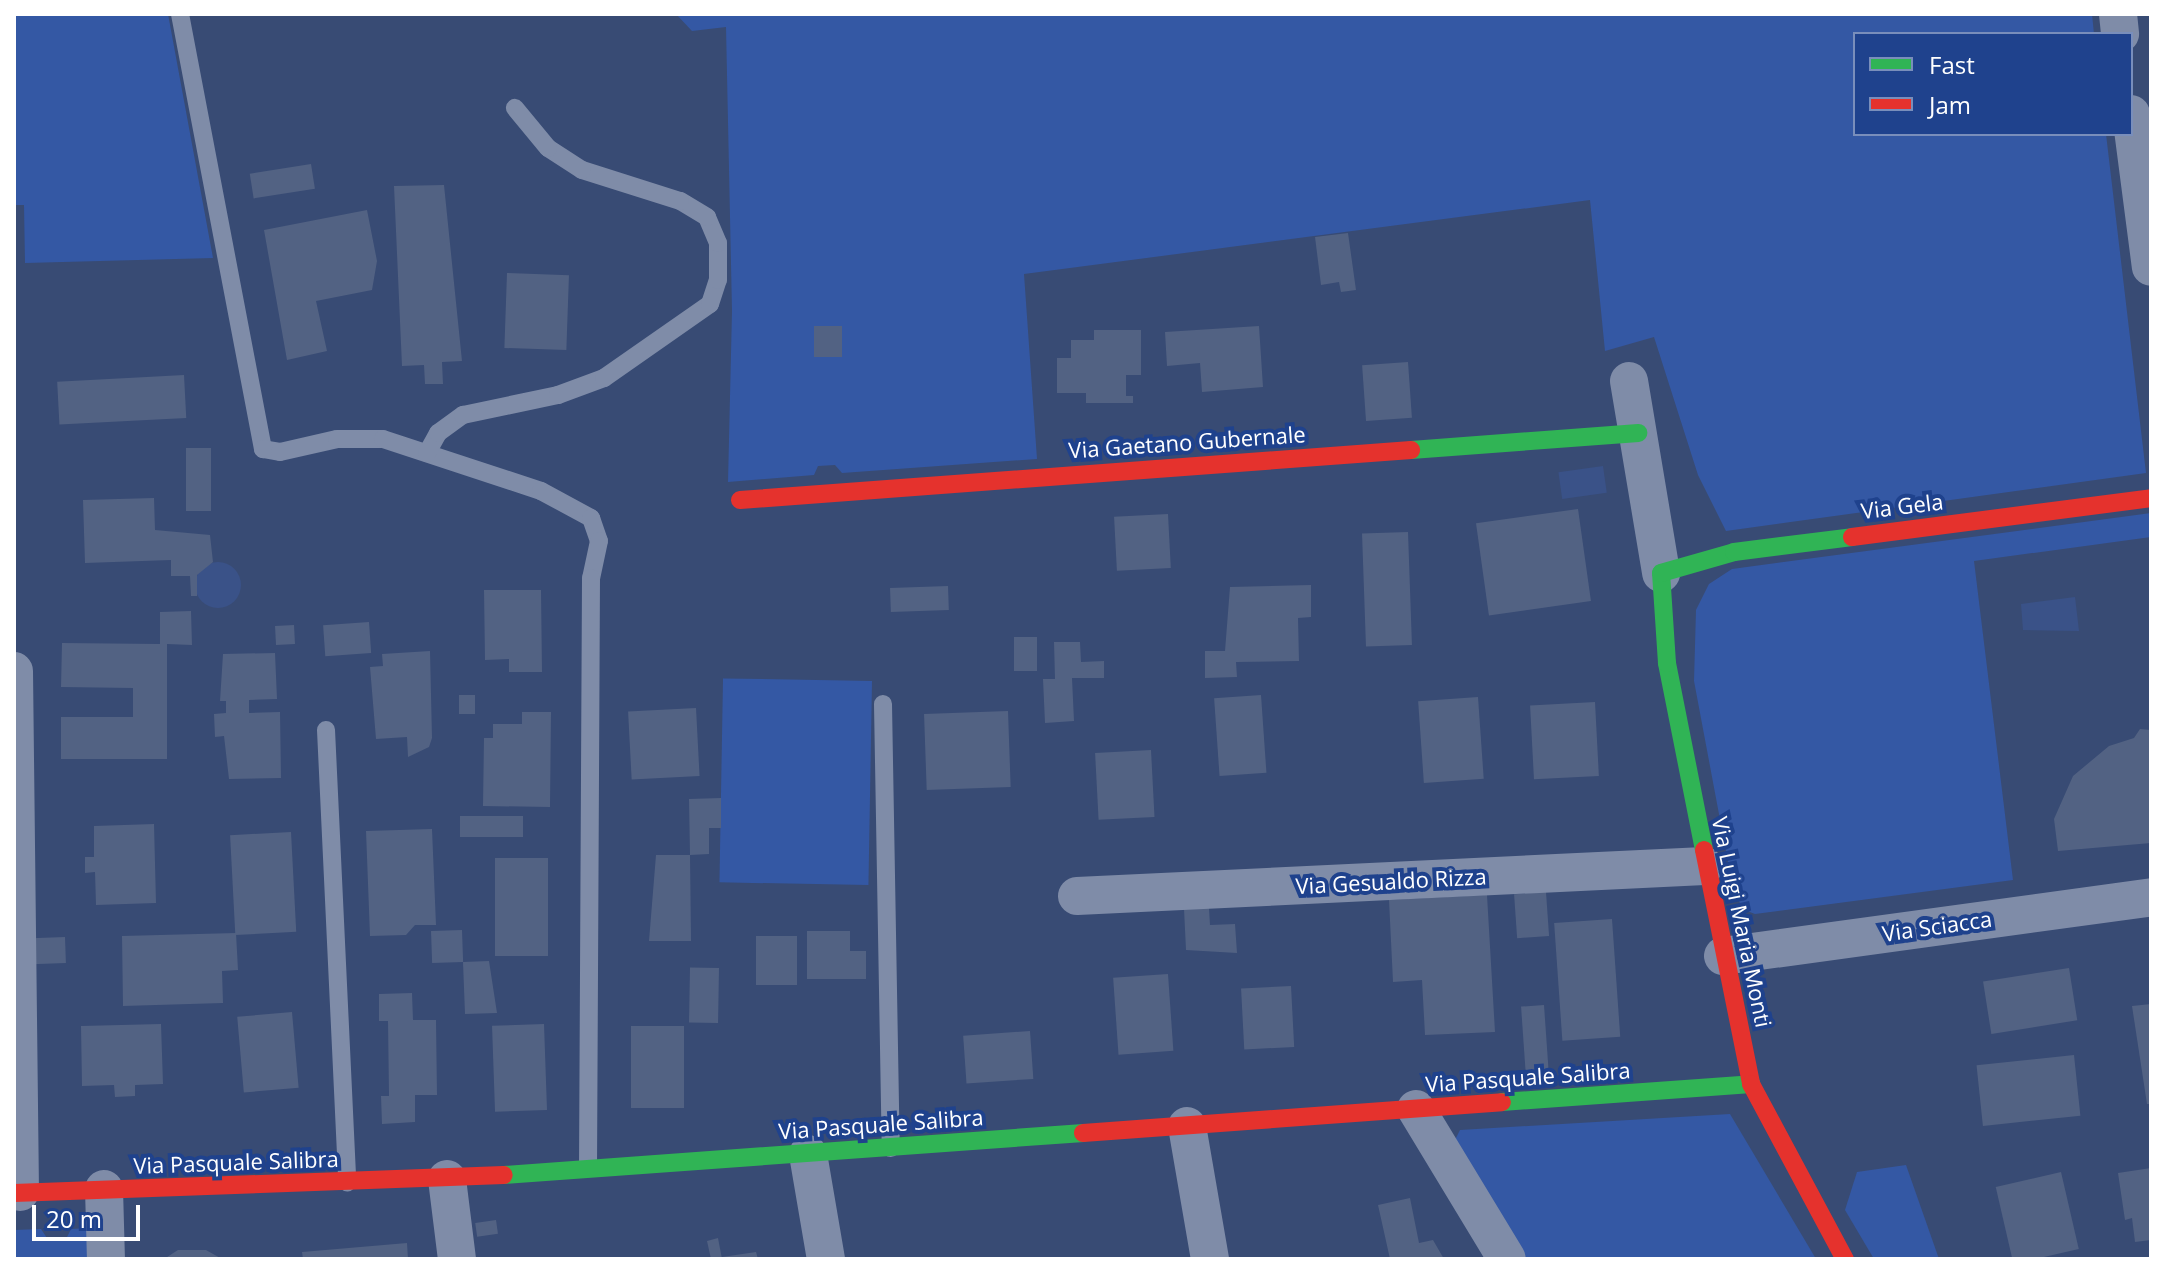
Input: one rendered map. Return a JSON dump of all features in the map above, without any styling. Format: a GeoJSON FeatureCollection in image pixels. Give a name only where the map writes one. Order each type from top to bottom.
{"type":"FeatureCollection","features":[{"type":"Feature","properties":{"kind":"street"},"geometry":{"type":"LineString","coordinates":[[2133,129],[2151,267]]}},
{"type":"Feature","properties":{"kind":"street"},"geometry":{"type":"LineString","coordinates":[[1629,381],[1661,573]]}},
{"type":"Feature","properties":{"kind":"street","name":"Via Gaetano Gubernale"},"geometry":{"type":"LineString","coordinates":[[740,500],[1638,433]]}},
{"type":"Feature","properties":{"kind":"street","name":"Via Gela"},"geometry":{"type":"LineString","coordinates":[[1661,573],[1734,552],[2151,498]]}},
{"type":"Feature","properties":{"kind":"street","name":"Via Luigi Maria Monti"},"geometry":{"type":"LineString","coordinates":[[1661,573],[1667,663],[1704,866],[1751,1084],[1845,1259]]}},
{"type":"Feature","properties":{"kind":"street"},"geometry":{"type":"LineString","coordinates":[[14,671],[17,1192]]}},
{"type":"Feature","properties":{"kind":"street","name":"Via Gesualdo Rizza"},"geometry":{"type":"LineString","coordinates":[[1077,896],[1704,866]]}},
{"type":"Feature","properties":{"kind":"street","name":"Via Sciacca"},"geometry":{"type":"LineString","coordinates":[[1723,956],[2151,897]]}},
{"type":"Feature","properties":{"kind":"street","name":"Via Pasquale Salibra"},"geometry":{"type":"LineString","coordinates":[[17,1192],[447,1179],[588,1165],[808,1154],[1751,1084]]}},
{"type":"Feature","properties":{"kind":"street"},"geometry":{"type":"LineString","coordinates":[[1416,1109],[1507,1259]]}},
{"type":"Feature","properties":{"kind":"street"},"geometry":{"type":"LineString","coordinates":[[1187,1126],[1210,1259]]}},
{"type":"Feature","properties":{"kind":"street"},"geometry":{"type":"LineString","coordinates":[[808,1154],[826,1259]]}},
{"type":"Feature","properties":{"kind":"street"},"geometry":{"type":"LineString","coordinates":[[447,1179],[457,1259]]}},
{"type":"Feature","properties":{"kind":"street"},"geometry":{"type":"LineString","coordinates":[[104,1189],[106,1259]]}},
{"type":"Feature","properties":{"kind":"lane"},"geometry":{"type":"LineString","coordinates":[[180,14],[263,449],[280,452],[337,439],[383,439],[541,491],[591,518],[599,541],[591,578],[588,1165]]}},
{"type":"Feature","properties":{"kind":"lane"},"geometry":{"type":"LineString","coordinates":[[427,453],[438,433],[463,415],[558,395],[604,378],[710,304],[718,280],[718,243],[707,217],[680,201],[582,170],[548,148],[515,108]]}},
{"type":"Feature","properties":{"kind":"lane"},"geometry":{"type":"LineString","coordinates":[[883,704],[891,1148]]}},
{"type":"Feature","properties":{"kind":"lane"},"geometry":{"type":"LineString","coordinates":[[326,730],[347,1183]]}},
{"type":"Feature","properties":{"kind":"shaded area"},"geometry":{"type":"Polygon","coordinates":[[[14,14],[168,14],[213,258],[25,263],[24,205],[14,205],[14,14]]]}},
{"type":"Feature","properties":{"kind":"shaded area"},"geometry":{"type":"Polygon","coordinates":[[[676,14],[2092,14],[2094,32],[1853,32],[1853,136],[2106,136],[2146,473],[1726,531],[1698,475],[1654,337],[1605,351],[1590,200],[1024,274],[1037,459],[842,473],[835,465],[818,466],[814,475],[728,482],[732,311],[726,27],[692,31],[676,14]]]}},
{"type":"Feature","properties":{"kind":"shaded area"},"geometry":{"type":"Polygon","coordinates":[[[1603,466],[1607,493],[1562,499],[1558,472],[1603,466]]]}},
{"type":"Feature","properties":{"kind":"shaded area"},"geometry":{"type":"Polygon","coordinates":[[[2151,513],[2151,537],[1974,561],[2013,880],[1755,914],[1742,909],[1731,878],[1694,681],[1696,610],[1709,584],[1732,569],[2151,513]]]}},
{"type":"Feature","properties":{"kind":"shaded area"},"geometry":{"type":"Polygon","coordinates":[[[218,562],[234,569],[241,585],[234,601],[218,608],[202,601],[195,585],[202,569],[218,562]]]}},
{"type":"Feature","properties":{"kind":"shaded area"},"geometry":{"type":"Polygon","coordinates":[[[2075,597],[2079,631],[2023,630],[2021,604],[2075,597]]]}},
{"type":"Feature","properties":{"kind":"shaded area"},"geometry":{"type":"Polygon","coordinates":[[[723,678],[872,681],[868,885],[719,882],[723,678]]]}},
{"type":"Feature","properties":{"kind":"shaded area"},"geometry":{"type":"Polygon","coordinates":[[[1730,1114],[1816,1259],[1522,1259],[1454,1142],[1460,1130],[1730,1114]]]}},
{"type":"Feature","properties":{"kind":"shaded area"},"geometry":{"type":"Polygon","coordinates":[[[1906,1165],[1939,1259],[1874,1259],[1845,1210],[1857,1172],[1906,1165]]]}},
{"type":"Feature","properties":{"kind":"shaded area"},"geometry":{"type":"Polygon","coordinates":[[[88,1228],[89,1259],[14,1259],[14,1230],[41,1229],[49,1241],[65,1241],[71,1229],[88,1228]]]}},
{"type":"Feature","properties":{"kind":"building"},"geometry":{"type":"Polygon","coordinates":[[[311,164],[315,189],[254,198],[250,174],[311,164]]]}},
{"type":"Feature","properties":{"kind":"building"},"geometry":{"type":"Polygon","coordinates":[[[444,185],[462,361],[442,362],[443,384],[425,384],[424,365],[402,366],[394,186],[444,185]]]}},
{"type":"Feature","properties":{"kind":"building"},"geometry":{"type":"Polygon","coordinates":[[[367,210],[377,261],[372,290],[316,301],[327,351],[287,360],[264,230],[367,210]]]}},
{"type":"Feature","properties":{"kind":"building"},"geometry":{"type":"Polygon","coordinates":[[[1348,233],[1356,290],[1341,292],[1339,282],[1321,285],[1315,237],[1348,233]]]}},
{"type":"Feature","properties":{"kind":"building"},"geometry":{"type":"Polygon","coordinates":[[[507,273],[569,275],[566,350],[504,348],[507,273]]]}},
{"type":"Feature","properties":{"kind":"building"},"geometry":{"type":"Polygon","coordinates":[[[814,326],[842,326],[842,357],[814,357],[814,326]]]}},
{"type":"Feature","properties":{"kind":"building"},"geometry":{"type":"Polygon","coordinates":[[[1259,326],[1263,387],[1202,392],[1200,363],[1167,366],[1165,332],[1259,326]]]}},
{"type":"Feature","properties":{"kind":"building"},"geometry":{"type":"Polygon","coordinates":[[[1094,330],[1141,330],[1141,375],[1126,375],[1126,396],[1133,396],[1133,403],[1086,403],[1086,393],[1057,393],[1057,358],[1071,358],[1071,340],[1094,340],[1094,330]]]}},
{"type":"Feature","properties":{"kind":"building"},"geometry":{"type":"Polygon","coordinates":[[[1408,362],[1412,418],[1366,421],[1362,365],[1408,362]]]}},
{"type":"Feature","properties":{"kind":"building"},"geometry":{"type":"Polygon","coordinates":[[[184,375],[186,418],[59,425],[57,382],[184,375]]]}},
{"type":"Feature","properties":{"kind":"building"},"geometry":{"type":"Polygon","coordinates":[[[186,448],[211,448],[211,511],[186,511],[186,448]]]}},
{"type":"Feature","properties":{"kind":"building"},"geometry":{"type":"Polygon","coordinates":[[[154,498],[155,530],[210,535],[213,562],[197,575],[197,596],[191,596],[190,576],[171,576],[171,560],[85,563],[83,500],[154,498]]]}},
{"type":"Feature","properties":{"kind":"building"},"geometry":{"type":"Polygon","coordinates":[[[1578,509],[1591,601],[1489,615],[1476,523],[1578,509]]]}},
{"type":"Feature","properties":{"kind":"building"},"geometry":{"type":"Polygon","coordinates":[[[1168,514],[1171,568],[1117,571],[1114,517],[1168,514]]]}},
{"type":"Feature","properties":{"kind":"building"},"geometry":{"type":"Polygon","coordinates":[[[1408,532],[1412,645],[1366,647],[1362,534],[1408,532]]]}},
{"type":"Feature","properties":{"kind":"building"},"geometry":{"type":"Polygon","coordinates":[[[1311,585],[1311,617],[1298,618],[1299,661],[1236,662],[1237,677],[1205,678],[1205,651],[1225,651],[1230,587],[1311,585]]]}},
{"type":"Feature","properties":{"kind":"building"},"geometry":{"type":"Polygon","coordinates":[[[948,586],[949,610],[891,612],[890,588],[948,586]]]}},
{"type":"Feature","properties":{"kind":"building"},"geometry":{"type":"Polygon","coordinates":[[[484,590],[541,590],[542,672],[509,672],[509,659],[485,660],[484,590]]]}},
{"type":"Feature","properties":{"kind":"building"},"geometry":{"type":"Polygon","coordinates":[[[191,611],[192,645],[167,644],[167,759],[61,759],[61,717],[133,717],[133,688],[61,687],[62,643],[160,644],[160,612],[191,611]]]}},
{"type":"Feature","properties":{"kind":"building"},"geometry":{"type":"Polygon","coordinates":[[[369,622],[371,653],[325,656],[323,625],[369,622]]]}},
{"type":"Feature","properties":{"kind":"building"},"geometry":{"type":"Polygon","coordinates":[[[294,625],[295,644],[276,645],[275,626],[294,625]]]}},
{"type":"Feature","properties":{"kind":"building"},"geometry":{"type":"Polygon","coordinates":[[[1014,637],[1037,637],[1037,671],[1014,671],[1014,637]]]}},
{"type":"Feature","properties":{"kind":"building"},"geometry":{"type":"Polygon","coordinates":[[[1054,642],[1080,642],[1081,662],[1104,661],[1104,678],[1072,678],[1074,721],[1045,723],[1043,679],[1055,679],[1054,642]]]}},
{"type":"Feature","properties":{"kind":"building"},"geometry":{"type":"Polygon","coordinates":[[[430,651],[432,738],[429,747],[408,757],[407,737],[376,739],[370,667],[383,666],[382,654],[430,651]]]}},
{"type":"Feature","properties":{"kind":"building"},"geometry":{"type":"Polygon","coordinates":[[[275,653],[277,699],[249,700],[249,713],[280,712],[281,778],[229,779],[224,736],[215,737],[214,714],[226,713],[226,701],[220,701],[223,654],[275,653]]]}},
{"type":"Feature","properties":{"kind":"building"},"geometry":{"type":"Polygon","coordinates":[[[459,695],[475,695],[475,714],[459,714],[459,695]]]}},
{"type":"Feature","properties":{"kind":"building"},"geometry":{"type":"Polygon","coordinates":[[[1261,695],[1266,773],[1220,776],[1214,698],[1261,695]]]}},
{"type":"Feature","properties":{"kind":"building"},"geometry":{"type":"Polygon","coordinates":[[[1478,697],[1484,779],[1424,783],[1418,701],[1478,697]]]}},
{"type":"Feature","properties":{"kind":"building"},"geometry":{"type":"Polygon","coordinates":[[[1595,702],[1599,776],[1534,779],[1530,705],[1595,702]]]}},
{"type":"Feature","properties":{"kind":"building"},"geometry":{"type":"Polygon","coordinates":[[[696,708],[700,776],[632,779],[628,712],[696,708]]]}},
{"type":"Feature","properties":{"kind":"building"},"geometry":{"type":"Polygon","coordinates":[[[1008,711],[1011,787],[927,790],[924,714],[1008,711]]]}},
{"type":"Feature","properties":{"kind":"building"},"geometry":{"type":"Polygon","coordinates":[[[522,712],[551,712],[550,807],[483,806],[484,738],[493,738],[493,724],[522,724],[522,712]]]}},
{"type":"Feature","properties":{"kind":"building"},"geometry":{"type":"Polygon","coordinates":[[[2140,729],[2151,730],[2151,843],[2058,851],[2054,819],[2073,776],[2109,746],[2134,738],[2140,729]]]}},
{"type":"Feature","properties":{"kind":"building"},"geometry":{"type":"Polygon","coordinates":[[[1151,750],[1155,817],[1099,820],[1095,753],[1151,750]]]}},
{"type":"Feature","properties":{"kind":"building"},"geometry":{"type":"Polygon","coordinates":[[[721,798],[721,828],[709,828],[709,854],[690,855],[689,799],[721,798]]]}},
{"type":"Feature","properties":{"kind":"building"},"geometry":{"type":"Polygon","coordinates":[[[460,816],[523,816],[523,837],[460,837],[460,816]]]}},
{"type":"Feature","properties":{"kind":"building"},"geometry":{"type":"Polygon","coordinates":[[[154,824],[156,903],[96,905],[95,872],[85,873],[85,857],[94,857],[94,826],[154,824]]]}},
{"type":"Feature","properties":{"kind":"building"},"geometry":{"type":"Polygon","coordinates":[[[432,829],[436,925],[415,925],[406,935],[370,936],[366,831],[432,829]]]}},
{"type":"Feature","properties":{"kind":"building"},"geometry":{"type":"Polygon","coordinates":[[[291,832],[296,932],[235,935],[230,835],[291,832]]]}},
{"type":"Feature","properties":{"kind":"building"},"geometry":{"type":"Polygon","coordinates":[[[656,855],[690,855],[691,941],[649,941],[656,855]]]}},
{"type":"Feature","properties":{"kind":"building"},"geometry":{"type":"Polygon","coordinates":[[[495,858],[548,858],[548,956],[495,956],[495,858]]]}},
{"type":"Feature","properties":{"kind":"building"},"geometry":{"type":"Polygon","coordinates":[[[1546,892],[1549,936],[1517,938],[1514,894],[1546,892]]]}},
{"type":"Feature","properties":{"kind":"building"},"geometry":{"type":"Polygon","coordinates":[[[1487,895],[1495,1032],[1425,1035],[1422,980],[1393,982],[1389,900],[1487,895]]]}},
{"type":"Feature","properties":{"kind":"building"},"geometry":{"type":"Polygon","coordinates":[[[1209,908],[1210,925],[1235,924],[1237,953],[1186,950],[1184,909],[1209,908]]]}},
{"type":"Feature","properties":{"kind":"building"},"geometry":{"type":"Polygon","coordinates":[[[1612,919],[1620,1037],[1562,1041],[1554,923],[1612,919]]]}},
{"type":"Feature","properties":{"kind":"building"},"geometry":{"type":"Polygon","coordinates":[[[462,930],[463,962],[432,963],[431,931],[462,930]]]}},
{"type":"Feature","properties":{"kind":"building"},"geometry":{"type":"Polygon","coordinates":[[[807,931],[850,931],[850,951],[866,951],[866,979],[807,979],[807,931]]]}},
{"type":"Feature","properties":{"kind":"building"},"geometry":{"type":"Polygon","coordinates":[[[236,933],[238,970],[222,971],[223,1003],[123,1006],[122,936],[236,933]]]}},
{"type":"Feature","properties":{"kind":"building"},"geometry":{"type":"Polygon","coordinates":[[[756,936],[797,936],[797,985],[756,985],[756,936]]]}},
{"type":"Feature","properties":{"kind":"building"},"geometry":{"type":"Polygon","coordinates":[[[65,937],[66,963],[32,964],[31,938],[65,937]]]}},
{"type":"Feature","properties":{"kind":"building"},"geometry":{"type":"Polygon","coordinates":[[[489,961],[497,1013],[465,1014],[463,962],[489,961]]]}},
{"type":"Feature","properties":{"kind":"building"},"geometry":{"type":"Polygon","coordinates":[[[690,967],[719,968],[718,1023],[689,1022],[690,967]]]}},
{"type":"Feature","properties":{"kind":"building"},"geometry":{"type":"Polygon","coordinates":[[[2069,968],[2077,1020],[1991,1034],[1983,982],[2069,968]]]}},
{"type":"Feature","properties":{"kind":"building"},"geometry":{"type":"Polygon","coordinates":[[[1168,974],[1173,1051],[1119,1055],[1113,978],[1168,974]]]}},
{"type":"Feature","properties":{"kind":"building"},"geometry":{"type":"Polygon","coordinates":[[[1291,986],[1294,1047],[1244,1050],[1241,989],[1291,986]]]}},
{"type":"Feature","properties":{"kind":"building"},"geometry":{"type":"Polygon","coordinates":[[[412,993],[413,1020],[436,1020],[437,1095],[415,1095],[415,1122],[382,1124],[381,1096],[389,1096],[388,1021],[379,1021],[379,994],[412,993]]]}},
{"type":"Feature","properties":{"kind":"building"},"geometry":{"type":"Polygon","coordinates":[[[2151,1004],[2151,1104],[2147,1104],[2132,1006],[2151,1004]]]}},
{"type":"Feature","properties":{"kind":"building"},"geometry":{"type":"Polygon","coordinates":[[[1544,1005],[1549,1075],[1526,1076],[1521,1007],[1544,1005]]]}},
{"type":"Feature","properties":{"kind":"building"},"geometry":{"type":"Polygon","coordinates":[[[292,1012],[299,1088],[244,1093],[237,1017],[292,1012]]]}},
{"type":"Feature","properties":{"kind":"building"},"geometry":{"type":"Polygon","coordinates":[[[161,1024],[163,1084],[135,1085],[135,1096],[115,1097],[114,1085],[82,1086],[81,1026],[161,1024]]]}},
{"type":"Feature","properties":{"kind":"building"},"geometry":{"type":"Polygon","coordinates":[[[544,1024],[547,1110],[495,1112],[492,1026],[544,1024]]]}},
{"type":"Feature","properties":{"kind":"building"},"geometry":{"type":"Polygon","coordinates":[[[631,1026],[684,1026],[684,1108],[631,1108],[631,1026]]]}},
{"type":"Feature","properties":{"kind":"building"},"geometry":{"type":"Polygon","coordinates":[[[1030,1031],[1033,1079],[967,1084],[963,1036],[1030,1031]]]}},
{"type":"Feature","properties":{"kind":"building"},"geometry":{"type":"Polygon","coordinates":[[[2074,1055],[2080,1116],[1983,1126],[1977,1065],[2074,1055]]]}},
{"type":"Feature","properties":{"kind":"building"},"geometry":{"type":"Polygon","coordinates":[[[2151,1168],[2151,1240],[2135,1242],[2132,1218],[2125,1220],[2118,1173],[2151,1168]]]}},
{"type":"Feature","properties":{"kind":"building"},"geometry":{"type":"Polygon","coordinates":[[[2061,1172],[2079,1249],[2035,1259],[2012,1259],[1996,1187],[2061,1172]]]}},
{"type":"Feature","properties":{"kind":"building"},"geometry":{"type":"Polygon","coordinates":[[[1410,1198],[1419,1243],[1433,1240],[1444,1259],[1390,1259],[1378,1205],[1410,1198]]]}},
{"type":"Feature","properties":{"kind":"building"},"geometry":{"type":"Polygon","coordinates":[[[496,1220],[498,1234],[477,1237],[475,1223],[496,1220]]]}},
{"type":"Feature","properties":{"kind":"building"},"geometry":{"type":"Polygon","coordinates":[[[718,1238],[722,1259],[711,1259],[707,1241],[718,1238]]]}},
{"type":"Feature","properties":{"kind":"building"},"geometry":{"type":"Polygon","coordinates":[[[407,1243],[408,1259],[303,1259],[302,1252],[407,1243]]]}},
{"type":"Feature","properties":{"kind":"building"},"geometry":{"type":"Polygon","coordinates":[[[178,1250],[206,1250],[222,1259],[164,1259],[178,1250]]]}},
{"type":"Feature","properties":{"kind":"building"},"geometry":{"type":"Polygon","coordinates":[[[756,1252],[758,1259],[722,1259],[722,1257],[756,1252]]]}},
{"type":"Feature","properties":{"kind":"traffic: fast"},"geometry":{"type":"LineString","coordinates":[[1411,450],[1638,433]]}},
{"type":"Feature","properties":{"kind":"traffic: fast"},"geometry":{"type":"LineString","coordinates":[[1704,850],[1667,663],[1661,573],[1734,552],[1852,537]]}},
{"type":"Feature","properties":{"kind":"traffic: fast"},"geometry":{"type":"LineString","coordinates":[[1502,1102],[1751,1084]]}},
{"type":"Feature","properties":{"kind":"traffic: fast"},"geometry":{"type":"LineString","coordinates":[[504,1175],[1083,1133]]}},
{"type":"Feature","properties":{"kind":"traffic: jam"},"geometry":{"type":"LineString","coordinates":[[740,500],[1411,450]]}},
{"type":"Feature","properties":{"kind":"traffic: jam"},"geometry":{"type":"LineString","coordinates":[[1852,537],[2151,498]]}},
{"type":"Feature","properties":{"kind":"traffic: jam"},"geometry":{"type":"LineString","coordinates":[[1704,850],[1751,1084],[1845,1259]]}},
{"type":"Feature","properties":{"kind":"traffic: jam"},"geometry":{"type":"LineString","coordinates":[[1083,1133],[1502,1102]]}},
{"type":"Feature","properties":{"kind":"traffic: jam"},"geometry":{"type":"LineString","coordinates":[[14,1193],[504,1175]]}}]}
